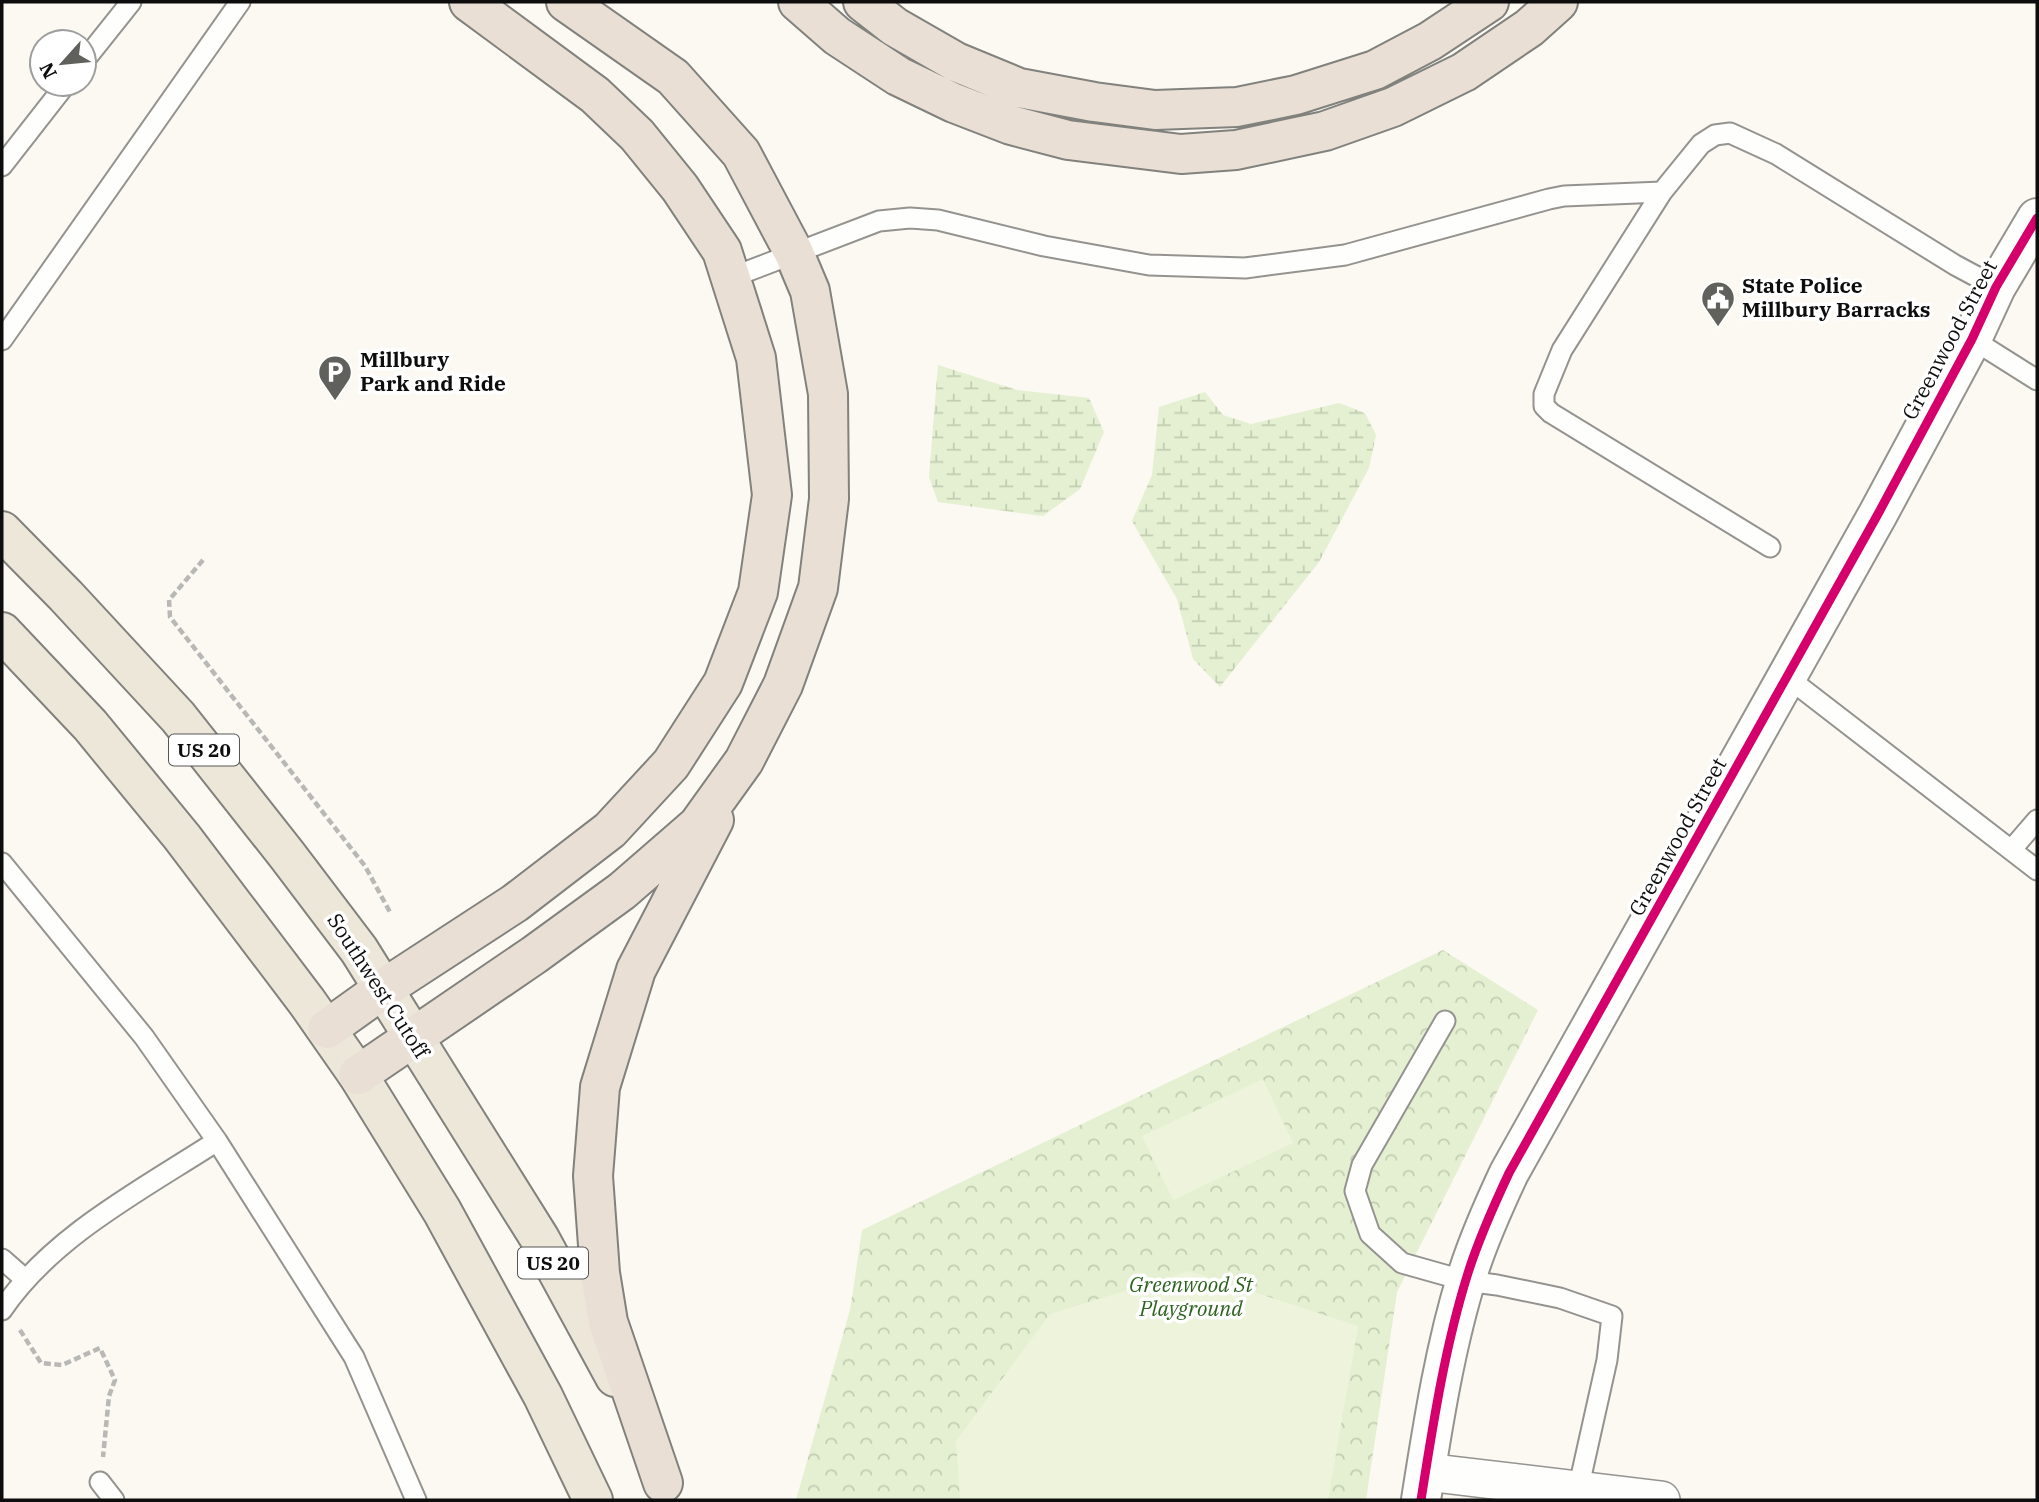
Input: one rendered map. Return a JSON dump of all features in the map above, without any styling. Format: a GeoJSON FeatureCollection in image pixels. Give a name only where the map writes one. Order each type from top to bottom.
{"type":"FeatureCollection","features":[{"type":"Feature","properties":{"kind":"highway"},"geometry":{"type":"LineString","coordinates":[[327,1030],[383,989],[515,903],[610,830],[671,764],[723,683],[758,592],[772,495],[756,358],[722,251],[680,188],[637,135],[595,95],[469,2]]}},
{"type":"Feature","properties":{"kind":"highway"},"geometry":{"type":"LineString","coordinates":[[566,2],[673,77],[741,153],[794,253],[810,291],[828,394],[829,499],[818,588],[783,685],[636,970],[600,1087],[593,1176],[600,1273],[608,1322],[666,1492]]}},
{"type":"Feature","properties":{"kind":"highway"},"geometry":{"type":"LineString","coordinates":[[798,2],[837,36],[898,76],[965,107],[1011,125],[1068,140],[1181,154],[1236,150],[1325,131],[1393,107],[1464,72],[1529,28],[1558,2]]}},
{"type":"Feature","properties":{"kind":"highway"},"geometry":{"type":"LineString","coordinates":[[863,2],[895,27],[956,62],[1018,88],[1094,103],[1155,110],[1237,107],[1296,95],[1375,70],[1430,41],[1489,2]]}},
{"type":"Feature","properties":{"kind":"highway"},"geometry":{"type":"LineString","coordinates":[[358,1075],[534,955],[622,891],[698,825],[744,761]]}},
{"type":"Feature","properties":{"kind":"main road","name":"Southwest Cutoff"},"geometry":{"type":"LineString","coordinates":[[2,531],[178,717],[350,938],[540,1239],[610,1367],[666,1492]]}},
{"type":"Feature","properties":{"kind":"main road"},"geometry":{"type":"LineString","coordinates":[[2,632],[90,725],[182,837],[358,1075],[442,1211],[543,1396],[593,1500]]}},
{"type":"Feature","properties":{"kind":"street","name":"Greenwood Street"},"geometry":{"type":"LineString","coordinates":[[1423,1486],[1448,1351],[1466,1281],[1480,1239],[1509,1172],[1787,677],[1972,339],[1996,287],[2037,218]]}},
{"type":"Feature","properties":{"kind":"street"},"geometry":{"type":"LineString","coordinates":[[1423,1486],[1578,1490],[1661,1500]]}},
{"type":"Feature","properties":{"kind":"lane"},"geometry":{"type":"LineString","coordinates":[[98,43],[131,2]]}},
{"type":"Feature","properties":{"kind":"lane"},"geometry":{"type":"LineString","coordinates":[[2,340],[240,2]]}},
{"type":"Feature","properties":{"kind":"lane"},"geometry":{"type":"LineString","coordinates":[[2,166],[55,98]]}},
{"type":"Feature","properties":{"kind":"lane"},"geometry":{"type":"LineString","coordinates":[[1770,547],[1551,413],[1545,405],[1544,394],[1562,350],[1662,192],[1701,144],[1715,135],[1730,133],[1776,154],[1955,265],[1996,287]]}},
{"type":"Feature","properties":{"kind":"lane"},"geometry":{"type":"LineString","coordinates":[[730,278],[879,221],[910,218],[938,220],[1044,246],[1149,265],[1245,268],[1345,255],[1564,196],[1662,192]]}},
{"type":"Feature","properties":{"kind":"lane"},"geometry":{"type":"LineString","coordinates":[[1972,339],[2037,380]]}},
{"type":"Feature","properties":{"kind":"lane"},"geometry":{"type":"LineString","coordinates":[[1787,677],[2037,870]]}},
{"type":"Feature","properties":{"kind":"lane"},"geometry":{"type":"LineString","coordinates":[[2012,849],[2037,820]]}},
{"type":"Feature","properties":{"kind":"lane"},"geometry":{"type":"LineString","coordinates":[[2,863],[144,1037],[217,1141],[354,1357],[416,1500]]}},
{"type":"Feature","properties":{"kind":"lane"},"geometry":{"type":"LineString","coordinates":[[1446,1021],[1362,1165],[1355,1191],[1370,1234],[1402,1263],[1466,1281],[1560,1298],[1612,1316],[1607,1360],[1578,1490]]}},
{"type":"Feature","properties":{"kind":"lane"},"geometry":{"type":"LineString","coordinates":[[3,1308],[14,1290],[78,1231],[217,1141]]}},
{"type":"Feature","properties":{"kind":"lane"},"geometry":{"type":"LineString","coordinates":[[2,1259],[26,1280]]}},
{"type":"Feature","properties":{"kind":"lane"},"geometry":{"type":"LineString","coordinates":[[100,1482],[114,1500]]}},
{"type":"Feature","properties":{"kind":"path"},"geometry":{"type":"LineString","coordinates":[[203,560],[169,600],[170,617],[365,866],[391,914]]}},
{"type":"Feature","properties":{"kind":"path"},"geometry":{"type":"LineString","coordinates":[[3,1308],[41,1363],[62,1364],[100,1348],[115,1380],[109,1396],[100,1482]]}},
{"type":"Feature","properties":{"kind":"green space"},"geometry":{"type":"Polygon","coordinates":[[[938,365],[1017,390],[1089,398],[1104,432],[1080,489],[1043,516],[938,502],[929,477],[938,365]]]}},
{"type":"Feature","properties":{"kind":"green space"},"geometry":{"type":"Polygon","coordinates":[[[1205,392],[1223,415],[1251,424],[1339,403],[1365,413],[1376,435],[1369,468],[1319,562],[1220,687],[1193,659],[1177,599],[1132,521],[1152,475],[1159,407],[1205,392]]]}},
{"type":"Feature","properties":{"kind":"green space","name":"Greenwood St Playground"},"geometry":{"type":"Polygon","coordinates":[[[1443,950],[1538,1010],[1397,1292],[1366,1500],[796,1500],[850,1310],[862,1230],[1443,950]]]}},
{"type":"Feature","properties":{"kind":"green space"},"geometry":{"type":"Polygon","coordinates":[[[1263,1079],[1293,1143],[1173,1200],[1142,1136],[1263,1079]]]}},
{"type":"Feature","properties":{"kind":"green space"},"geometry":{"type":"Polygon","coordinates":[[[1189,1271],[1358,1326],[1328,1500],[960,1500],[956,1441],[1050,1314],[1189,1271]]]}},
{"type":"Feature","properties":{"kind":"cycle path"},"geometry":{"type":"LineString","coordinates":[[1421,1500],[1440,1385],[1460,1301],[1477,1247],[1509,1173],[1878,514],[1972,339],[1996,287],[2037,218]]}},
{"type":"Feature","properties":{"kind":"place","name":"State Police Millbury Barracks"},"geometry":{"type":"Point","coordinates":[1718,328]}},
{"type":"Feature","properties":{"kind":"place","name":"Millbury Park and Ride"},"geometry":{"type":"Point","coordinates":[335,402]}}]}
